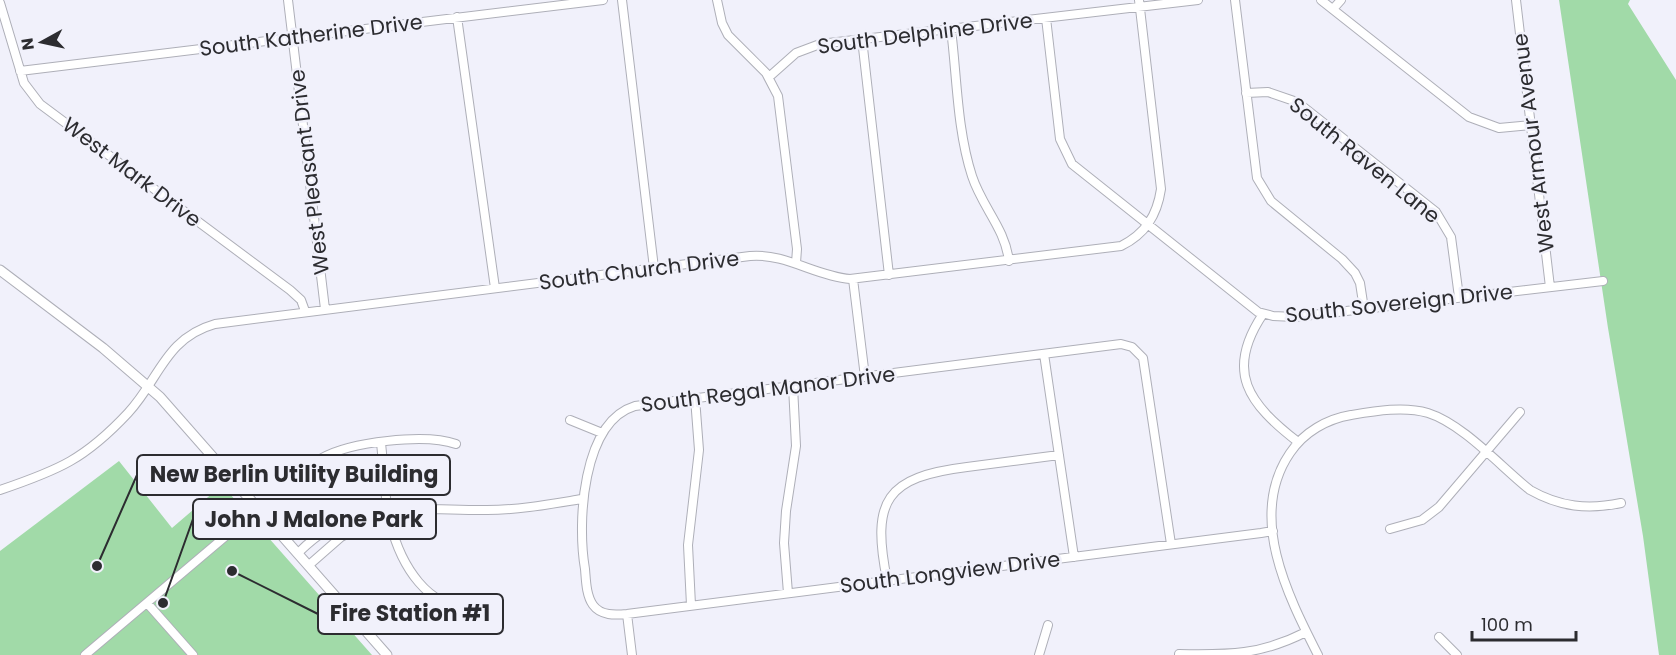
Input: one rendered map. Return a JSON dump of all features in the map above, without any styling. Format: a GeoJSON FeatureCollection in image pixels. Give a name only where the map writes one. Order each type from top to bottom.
{"type":"FeatureCollection","features":[{"type":"Feature","properties":{"kind":"main road"},"geometry":{"type":"LineString","coordinates":[[0,270],[147,385],[179,416],[387,655]]}},
{"type":"Feature","properties":{"kind":"street","name":"West Pleasant Drive"},"geometry":{"type":"LineString","coordinates":[[288,0],[325,309]]}},
{"type":"Feature","properties":{"kind":"street","name":"South Katherine Drive"},"geometry":{"type":"LineString","coordinates":[[20,71],[603,0]]}},
{"type":"Feature","properties":{"kind":"street"},"geometry":{"type":"LineString","coordinates":[[622,0],[654,268]]}},
{"type":"Feature","properties":{"kind":"street"},"geometry":{"type":"LineString","coordinates":[[717,0],[722,23],[728,35],[769,77],[780,105],[797,249],[796,263]]}},
{"type":"Feature","properties":{"kind":"street","name":"South Delphine Drive"},"geometry":{"type":"LineString","coordinates":[[769,77],[789,58],[808,48],[862,39],[1046,18],[1140,3],[1198,0]]}},
{"type":"Feature","properties":{"kind":"street"},"geometry":{"type":"LineString","coordinates":[[1235,0],[1255,168],[1262,189],[1277,207],[1349,265],[1360,283],[1364,309]]}},
{"type":"Feature","properties":{"kind":"street"},"geometry":{"type":"LineString","coordinates":[[1321,0],[1469,117],[1500,128],[1531,125]]}},
{"type":"Feature","properties":{"kind":"street"},"geometry":{"type":"LineString","coordinates":[[1333,9],[1341,0]]}},
{"type":"Feature","properties":{"kind":"street","name":"West Armour Avenue"},"geometry":{"type":"LineString","coordinates":[[1516,0],[1550,287]]}},
{"type":"Feature","properties":{"kind":"street","name":"West Mark Drive"},"geometry":{"type":"LineString","coordinates":[[0,3],[20,71],[28,90],[40,104],[290,290],[301,300],[305,312]]}},
{"type":"Feature","properties":{"kind":"street"},"geometry":{"type":"LineString","coordinates":[[1140,3],[1161,189],[1157,207],[1147,226]]}},
{"type":"Feature","properties":{"kind":"street"},"geometry":{"type":"LineString","coordinates":[[457,17],[495,288]]}},
{"type":"Feature","properties":{"kind":"street","name":"South Sovereign Drive"},"geometry":{"type":"LineString","coordinates":[[1046,18],[1060,139],[1068,158],[1083,176],[1249,306],[1263,314],[1295,317],[1604,281]]}},
{"type":"Feature","properties":{"kind":"street"},"geometry":{"type":"LineString","coordinates":[[951,29],[969,164],[979,194],[1005,240],[1009,261]]}},
{"type":"Feature","properties":{"kind":"street"},"geometry":{"type":"LineString","coordinates":[[862,39],[890,275]]}},
{"type":"Feature","properties":{"kind":"street","name":"South Raven Lane"},"geometry":{"type":"LineString","coordinates":[[1246,93],[1268,92],[1297,102],[1436,212],[1451,237],[1459,297]]}},
{"type":"Feature","properties":{"kind":"street","name":"South Church Drive"},"geometry":{"type":"LineString","coordinates":[[0,490],[59,470],[75,461],[129,411],[161,362],[195,330],[226,321],[761,255],[781,258],[821,274],[853,279],[1111,249],[1131,241],[1147,226]]}},
{"type":"Feature","properties":{"kind":"street"},"geometry":{"type":"LineString","coordinates":[[853,279],[865,376]]}},
{"type":"Feature","properties":{"kind":"street"},"geometry":{"type":"LineString","coordinates":[[1263,314],[1245,347],[1243,364],[1247,385],[1260,410],[1298,442]]}},
{"type":"Feature","properties":{"kind":"street","name":"South Regal Manor Drive"},"geometry":{"type":"LineString","coordinates":[[627,614],[603,612],[590,598],[582,555],[582,499],[602,433],[615,416],[626,409],[865,376],[1121,344],[1134,349],[1143,358],[1145,366],[1171,544]]}},
{"type":"Feature","properties":{"kind":"street"},"geometry":{"type":"LineString","coordinates":[[1044,354],[1074,557]]}},
{"type":"Feature","properties":{"kind":"street"},"geometry":{"type":"LineString","coordinates":[[789,593],[784,543],[786,511],[796,446],[793,386]]}},
{"type":"Feature","properties":{"kind":"street"},"geometry":{"type":"LineString","coordinates":[[691,605],[688,545],[699,450],[695,398]]}},
{"type":"Feature","properties":{"kind":"street"},"geometry":{"type":"LineString","coordinates":[[1318,655],[1286,588],[1273,531],[1272,502],[1275,483],[1283,463],[1298,442],[1318,427],[1343,417],[1404,409],[1439,418],[1530,490],[1556,502],[1582,507],[1622,503]]}},
{"type":"Feature","properties":{"kind":"street"},"geometry":{"type":"LineString","coordinates":[[1390,529],[1414,523],[1433,513],[1520,412]]}},
{"type":"Feature","properties":{"kind":"street"},"geometry":{"type":"LineString","coordinates":[[570,420],[602,433]]}},
{"type":"Feature","properties":{"kind":"street"},"geometry":{"type":"LineString","coordinates":[[322,458],[345,447],[381,443],[432,438],[456,444]]}},
{"type":"Feature","properties":{"kind":"street"},"geometry":{"type":"LineString","coordinates":[[381,443],[388,511],[400,554],[422,586],[447,605],[477,606]]}},
{"type":"Feature","properties":{"kind":"street"},"geometry":{"type":"LineString","coordinates":[[887,580],[880,532],[882,519],[889,501],[906,482],[933,471],[1059,455]]}},
{"type":"Feature","properties":{"kind":"street"},"geometry":{"type":"LineString","coordinates":[[298,553],[323,530],[354,514],[374,509],[388,511],[425,508],[510,509],[582,499]]}},
{"type":"Feature","properties":{"kind":"street"},"geometry":{"type":"LineString","coordinates":[[85,655],[259,508]]}},
{"type":"Feature","properties":{"kind":"street"},"geometry":{"type":"LineString","coordinates":[[309,566],[341,537],[388,511]]}},
{"type":"Feature","properties":{"kind":"street","name":"South Longview Drive"},"geometry":{"type":"LineString","coordinates":[[627,614],[1273,531]]}},
{"type":"Feature","properties":{"kind":"street"},"geometry":{"type":"LineString","coordinates":[[147,603],[193,655]]}},
{"type":"Feature","properties":{"kind":"street"},"geometry":{"type":"LineString","coordinates":[[627,614],[633,655]]}},
{"type":"Feature","properties":{"kind":"street"},"geometry":{"type":"LineString","coordinates":[[1039,655],[1048,625]]}},
{"type":"Feature","properties":{"kind":"street"},"geometry":{"type":"LineString","coordinates":[[1179,654],[1234,655],[1259,651],[1306,632]]}},
{"type":"Feature","properties":{"kind":"street"},"geometry":{"type":"LineString","coordinates":[[1439,637],[1458,655]]}},
{"type":"Feature","properties":{"kind":"green space"},"geometry":{"type":"Polygon","coordinates":[[[1559,0],[1630,0],[1628,4],[1676,80],[1676,655],[1659,655],[1643,536],[1608,328],[1559,0]]]}},
{"type":"Feature","properties":{"kind":"green space"},"geometry":{"type":"Polygon","coordinates":[[[119,461],[172,528],[222,485],[372,655],[0,655],[0,551],[119,461]]]}},
{"type":"Feature","properties":{"kind":"place","name":"New Berlin Utility Building"},"geometry":{"type":"Point","coordinates":[97,566]}},
{"type":"Feature","properties":{"kind":"place","name":"Fire Station #1"},"geometry":{"type":"Point","coordinates":[232,571]}},
{"type":"Feature","properties":{"kind":"place","name":"John J Malone Park"},"geometry":{"type":"Point","coordinates":[163,603]}}]}
